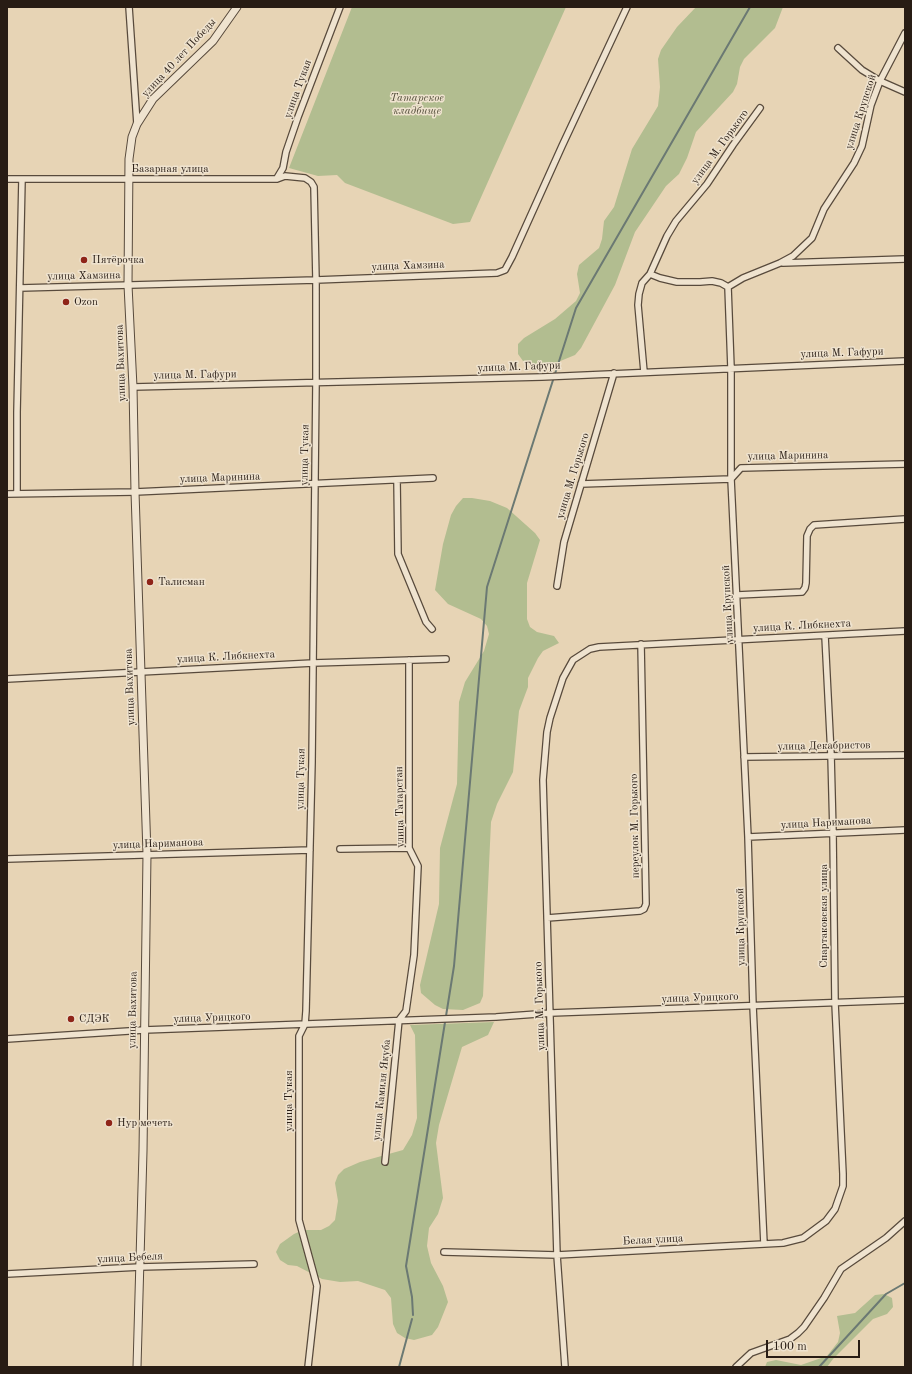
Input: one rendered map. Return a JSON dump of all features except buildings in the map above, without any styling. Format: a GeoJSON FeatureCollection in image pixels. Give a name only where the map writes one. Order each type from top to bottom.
{"type":"FeatureCollection","features":[{"type":"Feature","properties":{"kind":"street","name":"улица Вахитова"},"geometry":{"type":"LineString","coordinates":[[129,7],[137,124],[132,137],[128,179],[128,285],[133,386],[147,854],[137,1367]]}},
{"type":"Feature","properties":{"kind":"street","name":"улица 40 лет Победы"},"geometry":{"type":"LineString","coordinates":[[137,124],[153,99],[213,41],[237,7]]}},
{"type":"Feature","properties":{"kind":"street","name":"улица Тукая"},"geometry":{"type":"LineString","coordinates":[[277,178],[283,168],[286,152],[298,117],[340,7]]}},
{"type":"Feature","properties":{"kind":"street","name":"улица Хамзина"},"geometry":{"type":"LineString","coordinates":[[20,288],[316,280],[497,273],[505,270],[627,7]]}},
{"type":"Feature","properties":{"kind":"street","name":"улица Крупской"},"geometry":{"type":"LineString","coordinates":[[764,1244],[753,1006],[740,639],[731,479],[731,368],[728,287],[743,278],[793,256],[812,238],[824,209],[832,199],[854,163],[862,146],[871,105],[880,81],[905,33]]}},
{"type":"Feature","properties":{"kind":"street"},"geometry":{"type":"LineString","coordinates":[[838,48],[862,70],[880,81],[905,92]]}},
{"type":"Feature","properties":{"kind":"street","name":"улица М. Горького"},"geometry":{"type":"LineString","coordinates":[[644,372],[638,305],[642,283],[650,274],[667,236],[676,221],[707,184],[760,108]]}},
{"type":"Feature","properties":{"kind":"street","name":"Базарная улица"},"geometry":{"type":"LineString","coordinates":[[7,179],[277,178],[285,176],[305,178],[311,182],[314,187]]}},
{"type":"Feature","properties":{"kind":"street"},"geometry":{"type":"LineString","coordinates":[[17,494],[17,412],[22,179]]}},
{"type":"Feature","properties":{"kind":"street","name":"улица Тукая"},"geometry":{"type":"LineString","coordinates":[[308,1367],[317,1286],[299,1220],[299,1036],[305,1024],[310,850],[316,382],[314,187]]}},
{"type":"Feature","properties":{"kind":"street"},"geometry":{"type":"LineString","coordinates":[[780,263],[905,259]]}},
{"type":"Feature","properties":{"kind":"street"},"geometry":{"type":"LineString","coordinates":[[650,274],[677,282],[712,281],[721,283],[728,287]]}},
{"type":"Feature","properties":{"kind":"street","name":"улица М. Гафури"},"geometry":{"type":"LineString","coordinates":[[133,386],[542,377],[905,361]]}},
{"type":"Feature","properties":{"kind":"street","name":"улица М. Горького"},"geometry":{"type":"LineString","coordinates":[[556,586],[564,542],[614,373]]}},
{"type":"Feature","properties":{"kind":"street","name":"улица Маринина"},"geometry":{"type":"LineString","coordinates":[[731,479],[742,468],[905,464]]}},
{"type":"Feature","properties":{"kind":"street","name":"улица Маринина"},"geometry":{"type":"LineString","coordinates":[[7,494],[135,492],[433,478]]}},
{"type":"Feature","properties":{"kind":"street"},"geometry":{"type":"LineString","coordinates":[[581,484],[731,479]]}},
{"type":"Feature","properties":{"kind":"street"},"geometry":{"type":"LineString","coordinates":[[397,480],[398,554],[426,622],[432,629]]}},
{"type":"Feature","properties":{"kind":"street"},"geometry":{"type":"LineString","coordinates":[[737,595],[802,592],[806,583],[807,536],[810,529],[814,525],[905,519]]}},
{"type":"Feature","properties":{"kind":"street","name":"улица К. Либкнехта"},"geometry":{"type":"LineString","coordinates":[[582,654],[599,647],[641,644],[905,631]]}},
{"type":"Feature","properties":{"kind":"street","name":"Спартаковская улица"},"geometry":{"type":"LineString","coordinates":[[825,636],[834,833],[835,1002],[843,1174],[841,1195]]}},
{"type":"Feature","properties":{"kind":"street","name":"переулок М. Горького"},"geometry":{"type":"LineString","coordinates":[[547,918],[640,911],[644,909],[646,904],[641,644]]}},
{"type":"Feature","properties":{"kind":"street","name":"улица М. Горького"},"geometry":{"type":"LineString","coordinates":[[565,1367],[557,1255],[543,780],[546,732],[550,718],[563,678],[570,664],[582,654]]}},
{"type":"Feature","properties":{"kind":"street","name":"улица К. Либкнехта"},"geometry":{"type":"LineString","coordinates":[[7,679],[313,663],[446,659]]}},
{"type":"Feature","properties":{"kind":"street","name":"улица Татарстан"},"geometry":{"type":"LineString","coordinates":[[399,1020],[406,1011],[414,955],[418,866],[409,848],[409,660]]}},
{"type":"Feature","properties":{"kind":"street","name":"улица Декабристов"},"geometry":{"type":"LineString","coordinates":[[744,757],[905,755]]}},
{"type":"Feature","properties":{"kind":"street","name":"улица Нариманова"},"geometry":{"type":"LineString","coordinates":[[748,837],[905,830]]}},
{"type":"Feature","properties":{"kind":"street"},"geometry":{"type":"LineString","coordinates":[[340,849],[409,848]]}},
{"type":"Feature","properties":{"kind":"street","name":"улица Нариманова"},"geometry":{"type":"LineString","coordinates":[[7,859],[310,850]]}},
{"type":"Feature","properties":{"kind":"street","name":"улица Урицкого"},"geometry":{"type":"LineString","coordinates":[[7,1039],[144,1030],[905,1000]]}},
{"type":"Feature","properties":{"kind":"street","name":"улица Камиля Якуба"},"geometry":{"type":"LineString","coordinates":[[385,1162],[399,1020]]}},
{"type":"Feature","properties":{"kind":"street","name":"Белая улица"},"geometry":{"type":"LineString","coordinates":[[444,1252],[557,1255],[783,1243],[803,1238],[826,1221],[835,1209],[841,1195]]}},
{"type":"Feature","properties":{"kind":"street"},"geometry":{"type":"LineString","coordinates":[[736,1367],[751,1353],[790,1339],[798,1333],[804,1327],[824,1298],[841,1269],[886,1238],[905,1221]]}},
{"type":"Feature","properties":{"kind":"street","name":"улица Бебеля"},"geometry":{"type":"LineString","coordinates":[[7,1274],[140,1267],[254,1264]]}},
{"type":"Feature","properties":{"kind":"green space","name":"Татарское кладбище"},"geometry":{"type":"Polygon","coordinates":[[[352,7],[566,7],[470,222],[453,224],[345,183],[337,175],[318,176],[289,168],[352,7]]]}},
{"type":"Feature","properties":{"kind":"green space"},"geometry":{"type":"Polygon","coordinates":[[[696,7],[783,7],[775,28],[744,59],[740,67],[737,84],[733,92],[696,132],[687,158],[679,174],[666,186],[635,232],[615,285],[581,348],[575,355],[558,362],[531,365],[523,361],[518,354],[518,344],[524,338],[555,319],[576,301],[580,293],[577,274],[579,265],[599,248],[602,239],[604,221],[614,207],[632,149],[658,106],[660,87],[658,59],[661,50],[677,27],[696,7]]]}},
{"type":"Feature","properties":{"kind":"green space"},"geometry":{"type":"Polygon","coordinates":[[[463,498],[490,501],[507,508],[535,533],[540,540],[527,583],[527,619],[530,627],[537,632],[554,636],[559,643],[543,651],[538,658],[528,678],[528,687],[519,711],[513,772],[497,804],[491,822],[483,996],[480,1003],[463,1010],[443,1009],[435,1005],[421,993],[420,985],[439,904],[440,848],[457,784],[459,702],[465,682],[484,651],[489,634],[487,626],[481,619],[448,604],[435,590],[443,544],[451,515],[463,498]]]}},
{"type":"Feature","properties":{"kind":"green space"},"geometry":{"type":"Polygon","coordinates":[[[494,1022],[488,1035],[462,1047],[439,1125],[436,1143],[443,1198],[438,1214],[429,1228],[427,1246],[431,1263],[443,1286],[448,1302],[438,1327],[432,1335],[414,1340],[405,1338],[397,1333],[393,1324],[391,1298],[385,1290],[358,1281],[340,1282],[322,1279],[297,1266],[288,1265],[280,1260],[276,1252],[280,1244],[294,1234],[303,1230],[321,1230],[329,1226],[335,1220],[338,1201],[335,1183],[338,1175],[344,1169],[360,1162],[403,1150],[412,1135],[417,1118],[415,1035],[410,1025],[494,1022]]]}},
{"type":"Feature","properties":{"kind":"green space"},"geometry":{"type":"Polygon","coordinates":[[[884,1294],[892,1298],[893,1307],[887,1314],[873,1319],[833,1359],[827,1367],[765,1367],[767,1362],[776,1360],[801,1365],[827,1356],[838,1342],[840,1333],[837,1316],[855,1313],[875,1295],[884,1294]]]}},
{"type":"Feature","properties":{"kind":"waterway"},"geometry":{"type":"LineString","coordinates":[[413,1315],[412,1297],[406,1266],[454,966],[487,587],[576,308],[750,7]]}},
{"type":"Feature","properties":{"kind":"waterway"},"geometry":{"type":"LineString","coordinates":[[819,1367],[886,1294],[905,1283]]}},
{"type":"Feature","properties":{"kind":"waterway"},"geometry":{"type":"LineString","coordinates":[[399,1367],[412,1319]]}},
{"type":"Feature","properties":{"kind":"place","name":"Пятёрочка"},"geometry":{"type":"Point","coordinates":[84,260]}},
{"type":"Feature","properties":{"kind":"place","name":"Ozon"},"geometry":{"type":"Point","coordinates":[66,302]}},
{"type":"Feature","properties":{"kind":"place","name":"Талисман"},"geometry":{"type":"Point","coordinates":[150,582]}},
{"type":"Feature","properties":{"kind":"place","name":"СДЭК"},"geometry":{"type":"Point","coordinates":[71,1019]}},
{"type":"Feature","properties":{"kind":"place","name":"Нур мечеть"},"geometry":{"type":"Point","coordinates":[109,1123]}}]}
